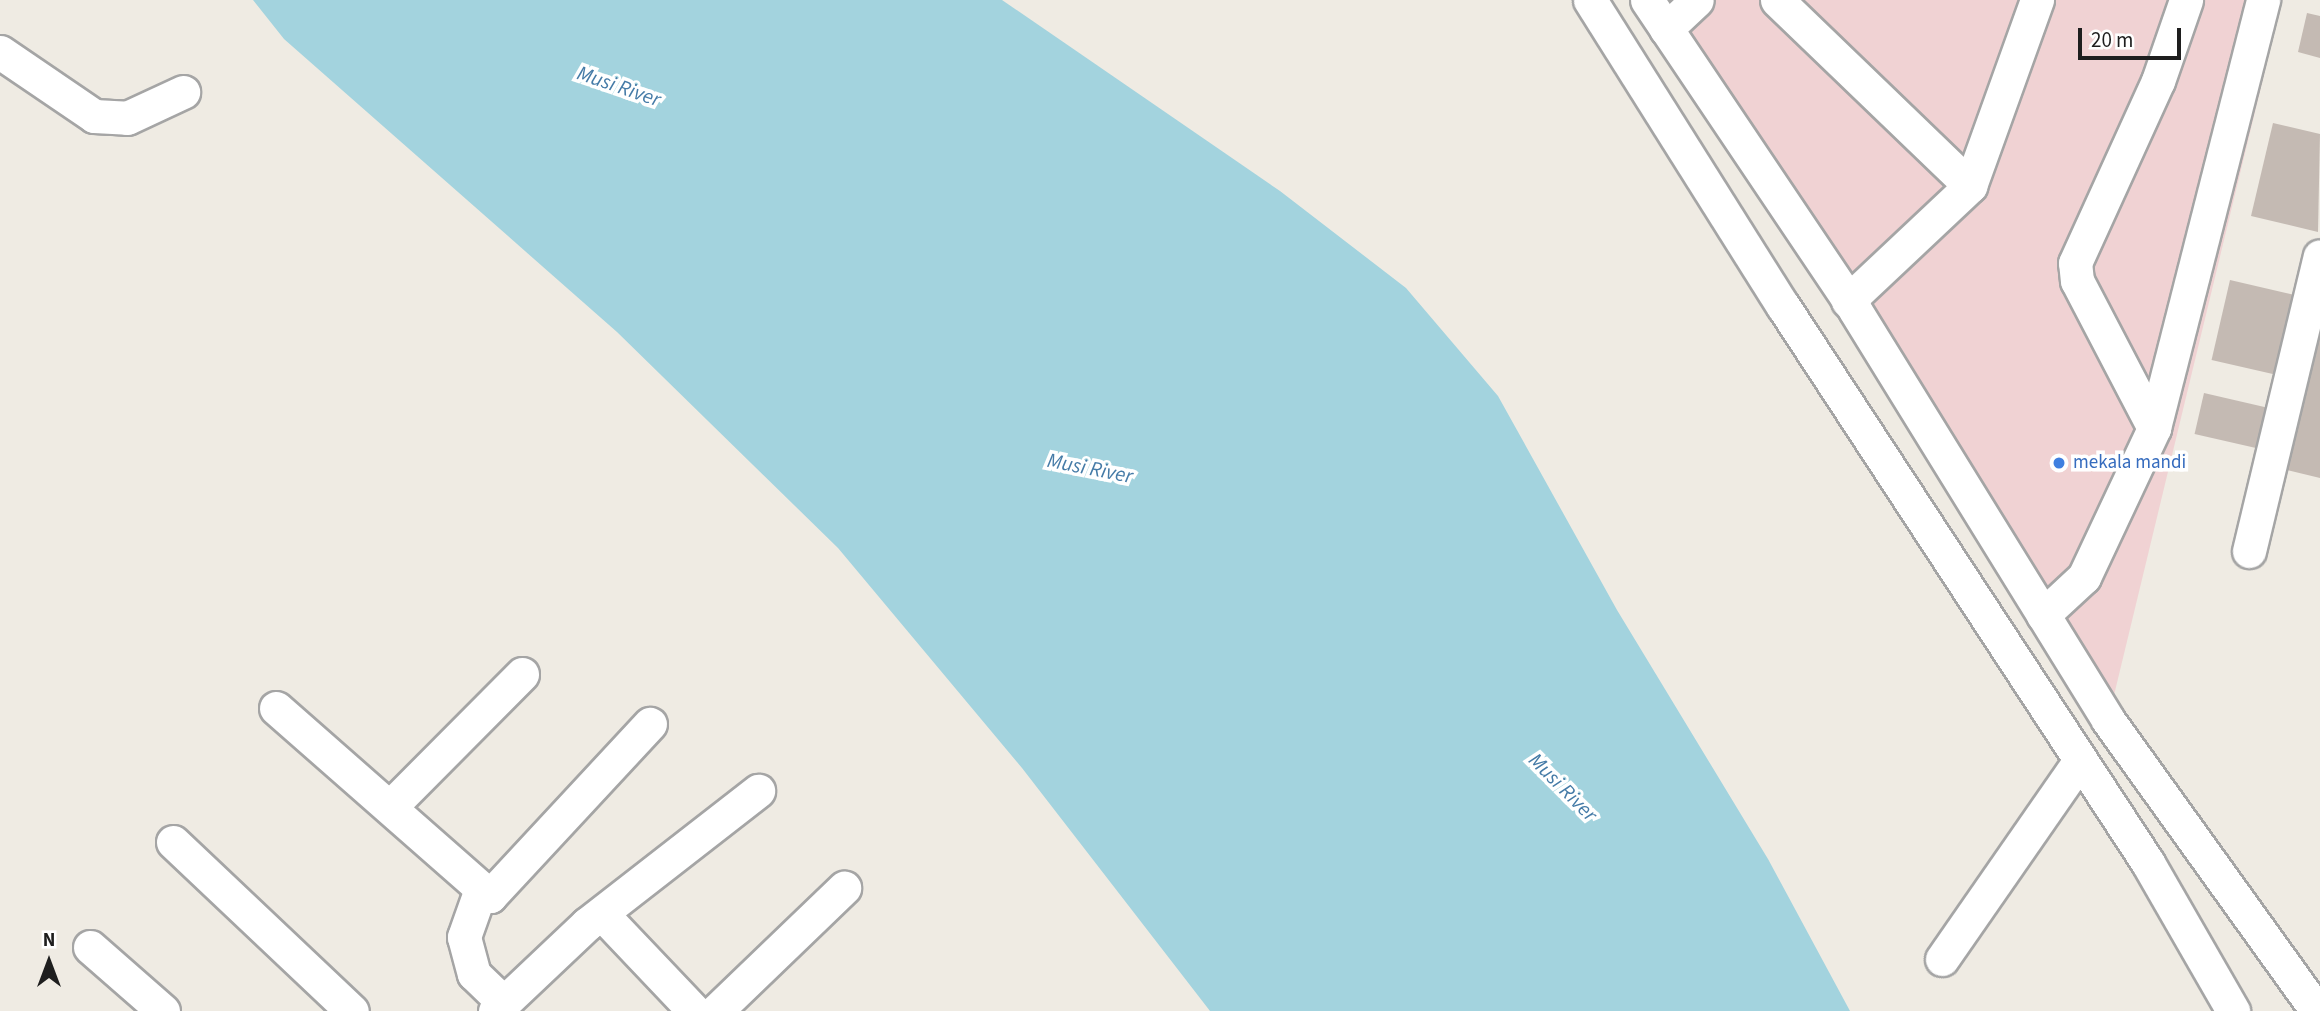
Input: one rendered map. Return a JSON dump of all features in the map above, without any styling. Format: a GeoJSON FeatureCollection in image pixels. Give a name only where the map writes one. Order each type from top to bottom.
{"type":"FeatureCollection","features":[{"type":"Feature","properties":{"kind":"street"},"geometry":{"type":"LineString","coordinates":[[1590,0],[2078,763],[2148,863],[2220,1006]]}},
{"type":"Feature","properties":{"kind":"street"},"geometry":{"type":"LineString","coordinates":[[1647,0],[1849,301],[2108,720],[2317,1011]]}},
{"type":"Feature","properties":{"kind":"street"},"geometry":{"type":"LineString","coordinates":[[1666,29],[1697,0]]}},
{"type":"Feature","properties":{"kind":"street"},"geometry":{"type":"LineString","coordinates":[[1777,0],[1970,186]]}},
{"type":"Feature","properties":{"kind":"street"},"geometry":{"type":"LineString","coordinates":[[1849,301],[1970,186],[2037,0]]}},
{"type":"Feature","properties":{"kind":"street"},"geometry":{"type":"LineString","coordinates":[[2154,428],[2077,281],[2075,263],[2158,81],[2186,0]]}},
{"type":"Feature","properties":{"kind":"street"},"geometry":{"type":"LineString","coordinates":[[2043,615],[2084,577],[2154,428],[2263,0]]}},
{"type":"Feature","properties":{"kind":"street"},"geometry":{"type":"LineString","coordinates":[[0,52],[94,116],[127,118],[183,92]]}},
{"type":"Feature","properties":{"kind":"street"},"geometry":{"type":"LineString","coordinates":[[2249,551],[2314,304],[2320,256]]}},
{"type":"Feature","properties":{"kind":"street"},"geometry":{"type":"LineString","coordinates":[[391,806],[522,674]]}},
{"type":"Feature","properties":{"kind":"street"},"geometry":{"type":"LineString","coordinates":[[276,708],[391,806],[490,896],[650,724]]}},
{"type":"Feature","properties":{"kind":"street"},"geometry":{"type":"LineString","coordinates":[[1942,959],[2078,763]]}},
{"type":"Feature","properties":{"kind":"street"},"geometry":{"type":"LineString","coordinates":[[481,890],[464,937],[474,974],[499,1007],[602,914],[758,791]]}},
{"type":"Feature","properties":{"kind":"street"},"geometry":{"type":"LineString","coordinates":[[173,842],[352,1011]]}},
{"type":"Feature","properties":{"kind":"street"},"geometry":{"type":"LineString","coordinates":[[716,1011],[844,888]]}},
{"type":"Feature","properties":{"kind":"street"},"geometry":{"type":"LineString","coordinates":[[602,914],[694,1011]]}},
{"type":"Feature","properties":{"kind":"street"},"geometry":{"type":"LineString","coordinates":[[90,947],[163,1011]]}},
{"type":"Feature","properties":{"kind":"shaded area","name":"mekala mandi"},"geometry":{"type":"Polygon","coordinates":[[[1690,0],[2282,0],[2108,720],[1663,25],[1690,0]]]}},
{"type":"Feature","properties":{"kind":"water","name":"Musi River"},"geometry":{"type":"Polygon","coordinates":[[[253,0],[1002,0],[1280,191],[1406,288],[1498,396],[1617,610],[1768,859],[1850,1011],[1210,1011],[1022,768],[838,548],[617,332],[284,39],[253,0]]]}},
{"type":"Feature","properties":{"kind":"building"},"geometry":{"type":"Polygon","coordinates":[[[2307,13],[2320,16],[2320,58],[2298,52],[2307,13]]]}},
{"type":"Feature","properties":{"kind":"building"},"geometry":{"type":"Polygon","coordinates":[[[2273,123],[2320,134],[2318,232],[2251,216],[2273,123]]]}},
{"type":"Feature","properties":{"kind":"building"},"geometry":{"type":"Polygon","coordinates":[[[2230,280],[2301,296],[2283,376],[2212,360],[2230,280]]]}},
{"type":"Feature","properties":{"kind":"building"},"geometry":{"type":"Polygon","coordinates":[[[2320,337],[2320,478],[2287,470],[2320,337]]]}},
{"type":"Feature","properties":{"kind":"building"},"geometry":{"type":"Polygon","coordinates":[[[2204,393],[2274,409],[2265,450],[2195,434],[2204,393]]]}},
{"type":"Feature","properties":{"kind":"place","name":"mekala mandi"},"geometry":{"type":"Point","coordinates":[2059,463]}}]}
